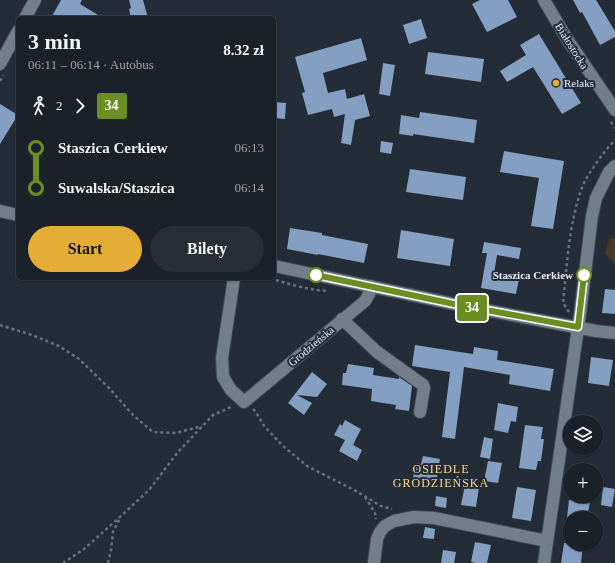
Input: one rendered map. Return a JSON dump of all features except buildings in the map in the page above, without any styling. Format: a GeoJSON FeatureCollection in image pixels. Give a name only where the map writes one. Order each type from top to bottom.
{"type":"FeatureCollection","features":[{"type":"Feature","properties":{"kind":"street"},"geometry":{"type":"LineString","coordinates":[[26,16],[35,0]]}},
{"type":"Feature","properties":{"kind":"street","name":"Białostocka"},"geometry":{"type":"LineString","coordinates":[[544,0],[566,40],[615,110]]}},
{"type":"Feature","properties":{"kind":"street"},"geometry":{"type":"LineString","coordinates":[[0,64],[16,35]]}},
{"type":"Feature","properties":{"kind":"street"},"geometry":{"type":"LineString","coordinates":[[544,563],[578,327],[592,216],[596,198],[609,172],[615,166]]}},
{"type":"Feature","properties":{"kind":"street"},"geometry":{"type":"LineString","coordinates":[[0,211],[16,215]]}},
{"type":"Feature","properties":{"kind":"street"},"geometry":{"type":"LineString","coordinates":[[276,266],[454,304],[596,331],[615,333]]}},
{"type":"Feature","properties":{"kind":"street"},"geometry":{"type":"LineString","coordinates":[[234,280],[222,358],[223,377],[231,390],[244,402]]}},
{"type":"Feature","properties":{"kind":"street","name":"Grodzieńska"},"geometry":{"type":"LineString","coordinates":[[244,402],[365,301],[371,286]]}},
{"type":"Feature","properties":{"kind":"street"},"geometry":{"type":"LineString","coordinates":[[342,320],[377,352],[422,385],[424,388],[420,412]]}},
{"type":"Feature","properties":{"kind":"street"},"geometry":{"type":"LineString","coordinates":[[374,563],[377,539],[385,526],[394,521],[414,517],[434,518],[547,541]]}},
{"type":"Feature","properties":{"kind":"path"},"geometry":{"type":"LineString","coordinates":[[0,325],[32,335],[59,346],[79,359],[134,415],[153,432],[176,433],[203,426]]}},
{"type":"Feature","properties":{"kind":"path"},"geometry":{"type":"LineString","coordinates":[[63,563],[84,549],[149,490],[178,452],[214,415],[244,402],[255,411],[265,427],[282,445],[308,466],[381,506],[394,510]]}},
{"type":"Feature","properties":{"kind":"path"},"geometry":{"type":"LineString","coordinates":[[364,496],[375,513],[378,526],[377,539]]}},
{"type":"Feature","properties":{"kind":"path"},"geometry":{"type":"LineString","coordinates":[[108,563],[113,532],[121,516]]}},
{"type":"Feature","properties":{"kind":"shaded area"},"geometry":{"type":"Polygon","coordinates":[[[615,238],[615,264],[605,254],[609,239],[615,238]]]}},
{"type":"Feature","properties":{"kind":"bus line","name":"34"},"geometry":{"type":"LineString","coordinates":[[316,275],[454,304],[578,327],[584,275]]}},
{"type":"Feature","properties":{"kind":"place","name":"Relaks"},"geometry":{"type":"Point","coordinates":[556,83]}},
{"type":"Feature","properties":{"kind":"place","name":"Staszica Cerkiew"},"geometry":{"type":"Point","coordinates":[584,275]}},
{"type":"Feature","properties":{"kind":"district","name":"OSIEDLE GRODZIEŃSKA"},"geometry":{"type":"Point","coordinates":[441,476]}}]}
